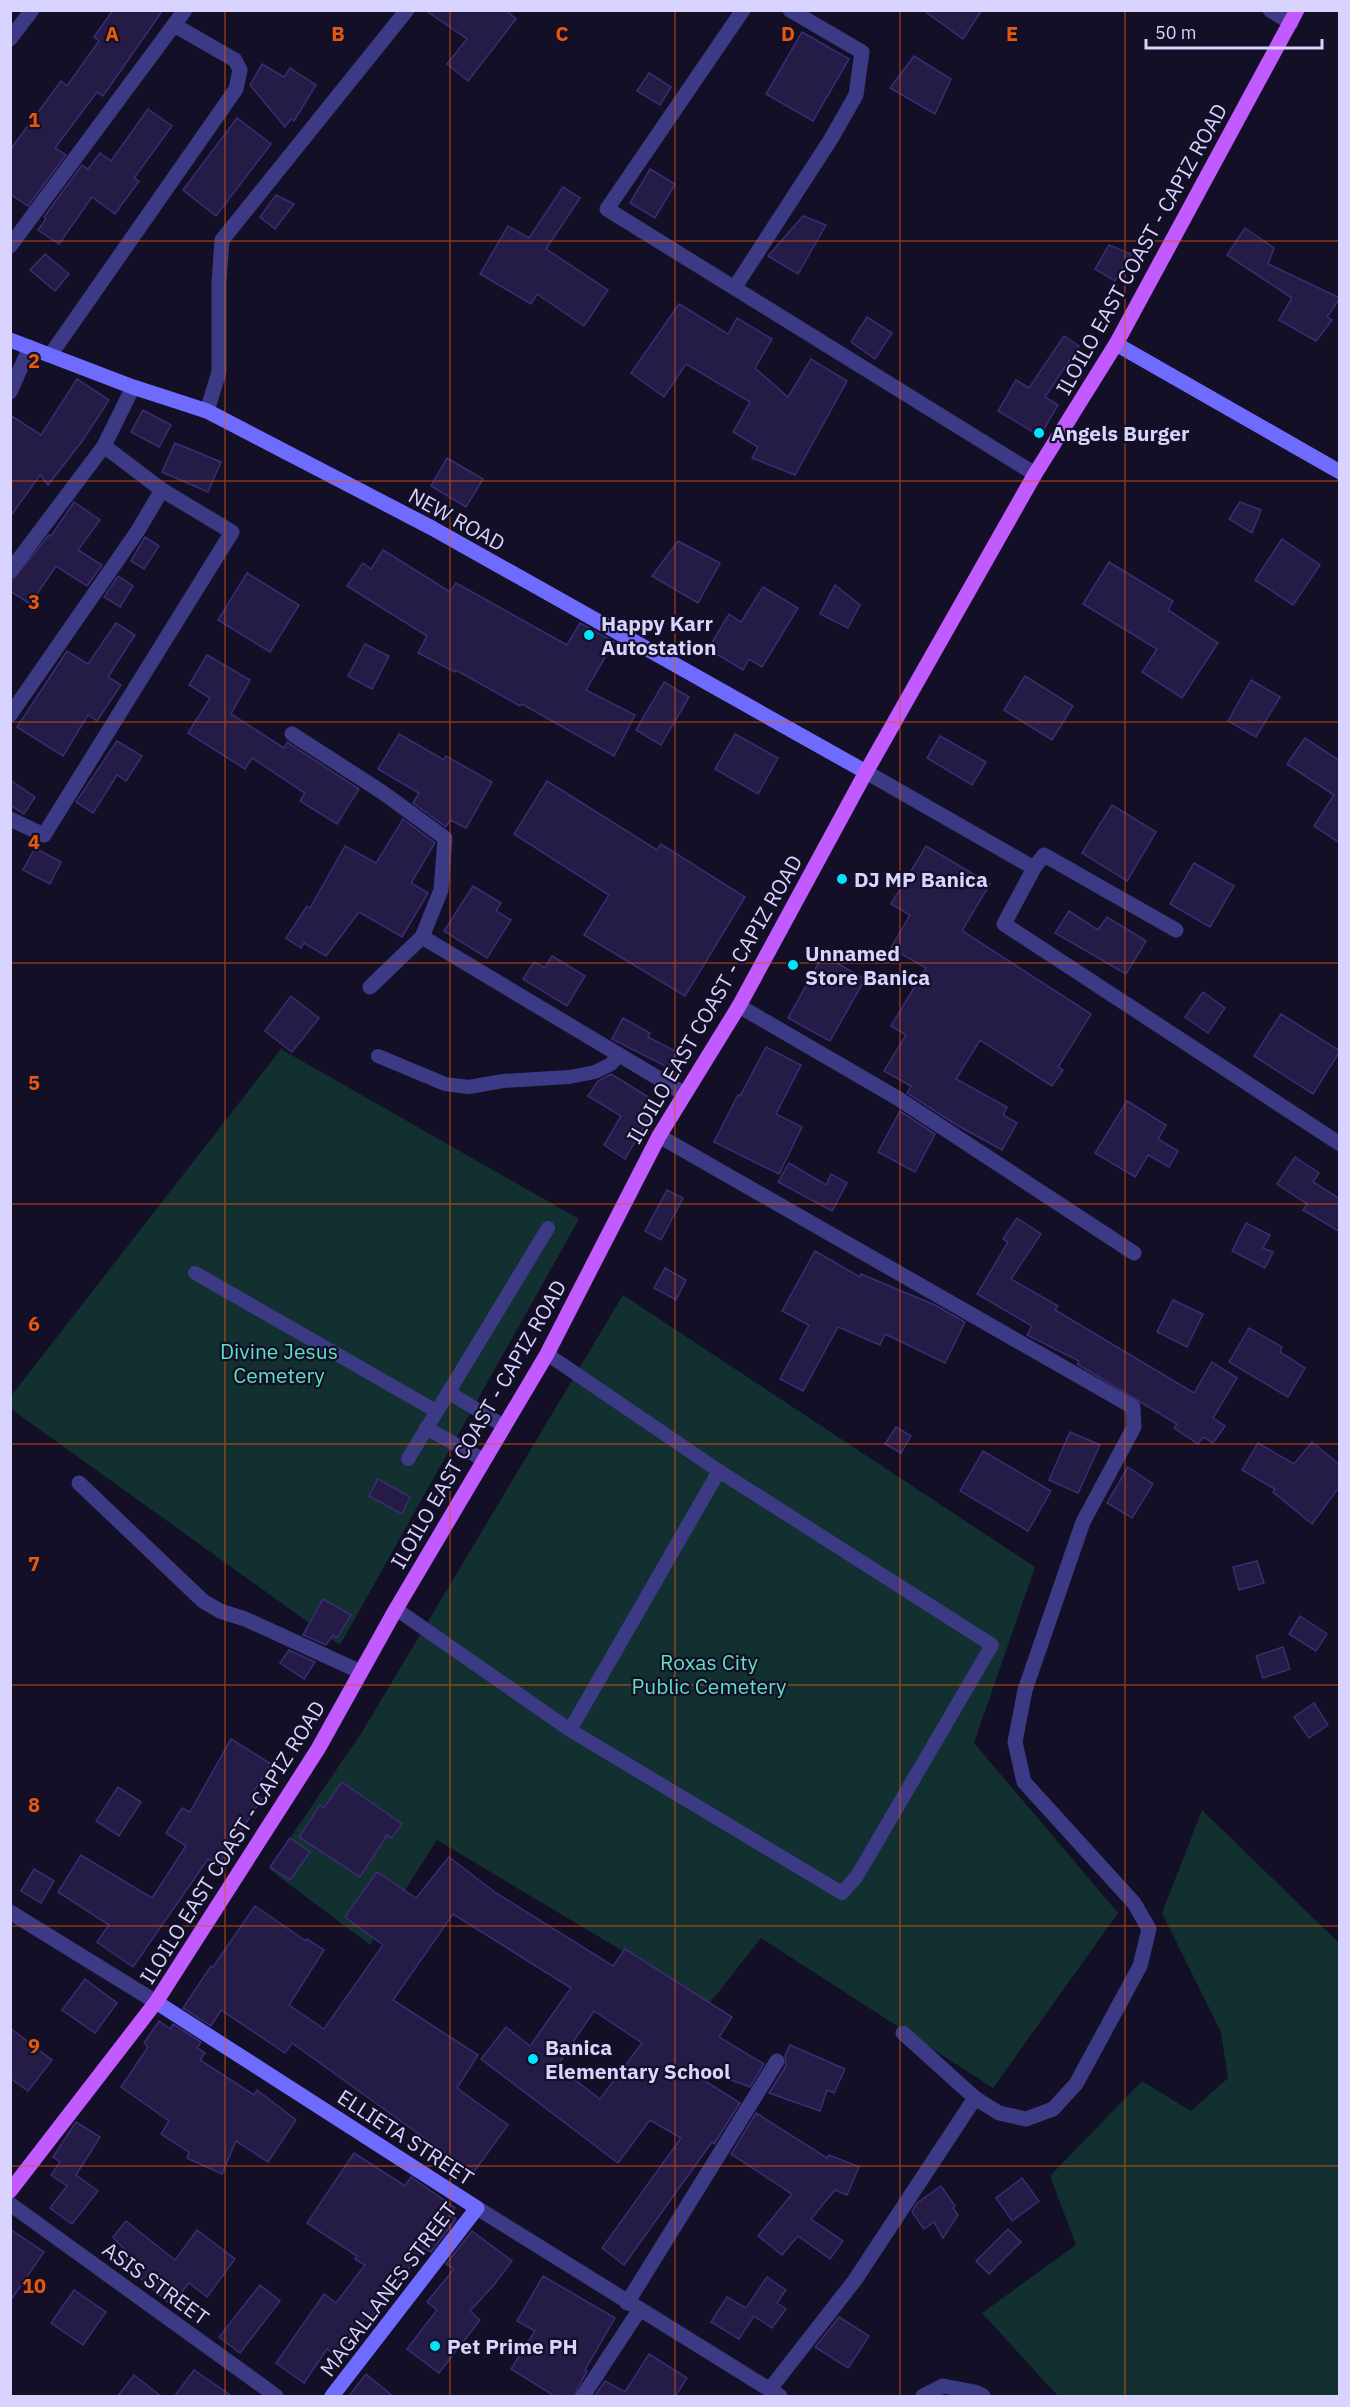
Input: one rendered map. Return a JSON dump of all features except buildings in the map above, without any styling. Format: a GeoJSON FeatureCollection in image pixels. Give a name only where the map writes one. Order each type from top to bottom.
{"type":"FeatureCollection","features":[{"type":"Feature","properties":{"kind":"main road","name":"ILOILO EAST COAST - CAPIZ ROAD"},"geometry":{"type":"LineString","coordinates":[[10,2191],[156,2002],[318,1749],[396,1609],[547,1353],[683,1093],[739,1006],[866,772],[1035,474],[1116,344],[1294,17]]}},
{"type":"Feature","properties":{"kind":"street"},"geometry":{"type":"LineString","coordinates":[[10,39],[32,10]]}},
{"type":"Feature","properties":{"kind":"street"},"geometry":{"type":"LineString","coordinates":[[10,246],[185,10]]}},
{"type":"Feature","properties":{"kind":"street"},"geometry":{"type":"LineString","coordinates":[[207,411],[219,372],[219,282],[222,240],[407,10]]}},
{"type":"Feature","properties":{"kind":"street"},"geometry":{"type":"LineString","coordinates":[[743,10],[607,209],[1035,474]]}},
{"type":"Feature","properties":{"kind":"street"},"geometry":{"type":"LineString","coordinates":[[735,287],[831,139],[856,95],[862,52],[790,10]]}},
{"type":"Feature","properties":{"kind":"street"},"geometry":{"type":"LineString","coordinates":[[1270,10],[1294,17]]}},
{"type":"Feature","properties":{"kind":"street"},"geometry":{"type":"LineString","coordinates":[[51,354],[236,89],[240,70],[235,60],[174,25]]}},
{"type":"Feature","properties":{"kind":"street","name":"NEW ROAD"},"geometry":{"type":"LineString","coordinates":[[10,340],[133,387],[207,411],[432,528],[866,772]]}},
{"type":"Feature","properties":{"kind":"street"},"geometry":{"type":"LineString","coordinates":[[1116,344],[1340,472]]}},
{"type":"Feature","properties":{"kind":"street"},"geometry":{"type":"LineString","coordinates":[[10,392],[30,347]]}},
{"type":"Feature","properties":{"kind":"street"},"geometry":{"type":"LineString","coordinates":[[10,571],[104,446],[133,387]]}},
{"type":"Feature","properties":{"kind":"street"},"geometry":{"type":"LineString","coordinates":[[10,819],[44,835],[232,532],[162,490],[104,446]]}},
{"type":"Feature","properties":{"kind":"street"},"geometry":{"type":"LineString","coordinates":[[10,715],[137,532],[162,490]]}},
{"type":"Feature","properties":{"kind":"street"},"geometry":{"type":"LineString","coordinates":[[292,734],[382,792],[445,838],[441,890],[422,937],[370,987]]}},
{"type":"Feature","properties":{"kind":"street"},"geometry":{"type":"LineString","coordinates":[[866,772],[1034,868]]}},
{"type":"Feature","properties":{"kind":"street"},"geometry":{"type":"LineString","coordinates":[[1176,930],[1044,855],[1034,868],[1004,924],[1340,1144]]}},
{"type":"Feature","properties":{"kind":"street"},"geometry":{"type":"LineString","coordinates":[[422,937],[683,1093]]}},
{"type":"Feature","properties":{"kind":"street"},"geometry":{"type":"LineString","coordinates":[[739,1006],[899,1099],[1134,1253]]}},
{"type":"Feature","properties":{"kind":"street"},"geometry":{"type":"LineString","coordinates":[[659,1136],[1133,1407],[1134,1427],[1083,1522],[1025,1690],[1015,1742],[1024,1782],[1134,1903],[1149,1929],[1140,1966],[1076,2085],[1053,2109],[1026,2119],[999,2113],[975,2098],[903,2033]]}},
{"type":"Feature","properties":{"kind":"street"},"geometry":{"type":"LineString","coordinates":[[79,1483],[203,1601],[220,1611],[245,1618],[361,1672]]}},
{"type":"Feature","properties":{"kind":"street","name":"ELLIETA STREET"},"geometry":{"type":"LineString","coordinates":[[10,1912],[156,2002],[477,2208],[775,2393]]}},
{"type":"Feature","properties":{"kind":"street"},"geometry":{"type":"LineString","coordinates":[[583,2397],[633,2306],[777,2061]]}},
{"type":"Feature","properties":{"kind":"street"},"geometry":{"type":"LineString","coordinates":[[775,2393],[855,2280],[975,2098]]}},
{"type":"Feature","properties":{"kind":"street","name":"ASIS STREET"},"geometry":{"type":"LineString","coordinates":[[10,2204],[276,2397]]}},
{"type":"Feature","properties":{"kind":"street","name":"MAGALLANES STREET"},"geometry":{"type":"LineString","coordinates":[[332,2397],[477,2208]]}},
{"type":"Feature","properties":{"kind":"street"},"geometry":{"type":"LineString","coordinates":[[923,2397],[943,2386],[975,2392],[983,2397]]}},
{"type":"Feature","properties":{"kind":"lane"},"geometry":{"type":"LineString","coordinates":[[378,1056],[445,1084],[469,1087],[502,1081],[569,1077],[595,1072],[611,1064],[620,1055]]}},
{"type":"Feature","properties":{"kind":"lane"},"geometry":{"type":"LineString","coordinates":[[408,1459],[548,1228]]}},
{"type":"Feature","properties":{"kind":"lane"},"geometry":{"type":"LineString","coordinates":[[195,1273],[436,1411]]}},
{"type":"Feature","properties":{"kind":"lane"},"geometry":{"type":"LineString","coordinates":[[396,1609],[570,1730],[842,1893],[857,1876],[992,1645],[719,1472],[547,1353]]}},
{"type":"Feature","properties":{"kind":"lane"},"geometry":{"type":"LineString","coordinates":[[448,1392],[504,1426]]}},
{"type":"Feature","properties":{"kind":"lane"},"geometry":{"type":"LineString","coordinates":[[426,1428],[484,1460]]}},
{"type":"Feature","properties":{"kind":"lane"},"geometry":{"type":"LineString","coordinates":[[570,1730],[719,1472]]}},
{"type":"Feature","properties":{"kind":"green space","name":"Divine Jesus Cemetery"},"geometry":{"type":"Polygon","coordinates":[[[281,1049],[579,1219],[340,1645],[11,1409],[11,1396],[281,1049]]]}},
{"type":"Feature","properties":{"kind":"green space","name":"Roxas City Public Cemetery"},"geometry":{"type":"Polygon","coordinates":[[[623,1295],[1035,1567],[974,1743],[1118,1913],[993,2088],[761,1938],[710,2003],[437,1840],[370,1945],[269,1869],[362,1732],[623,1295]]]}},
{"type":"Feature","properties":{"kind":"green space"},"geometry":{"type":"Polygon","coordinates":[[[1202,1810],[1339,1943],[1339,2396],[1058,2396],[982,2313],[1076,2245],[1050,2176],[1142,2081],[1191,2111],[1228,2078],[1221,2032],[1162,1913],[1202,1810]]]}},
{"type":"Feature","properties":{"kind":"place","name":"Angels Burger"},"geometry":{"type":"Point","coordinates":[1039,433]}},
{"type":"Feature","properties":{"kind":"place","name":"Happy Karr Autostation"},"geometry":{"type":"Point","coordinates":[589,635]}},
{"type":"Feature","properties":{"kind":"place","name":"DJ MP Banica"},"geometry":{"type":"Point","coordinates":[842,879]}},
{"type":"Feature","properties":{"kind":"place","name":"Unnamed Store Banica"},"geometry":{"type":"Point","coordinates":[793,965]}},
{"type":"Feature","properties":{"kind":"place","name":"Banica Elementary School"},"geometry":{"type":"Point","coordinates":[533,2059]}},
{"type":"Feature","properties":{"kind":"place","name":"Pet Prime PH"},"geometry":{"type":"Point","coordinates":[435,2346]}}]}
